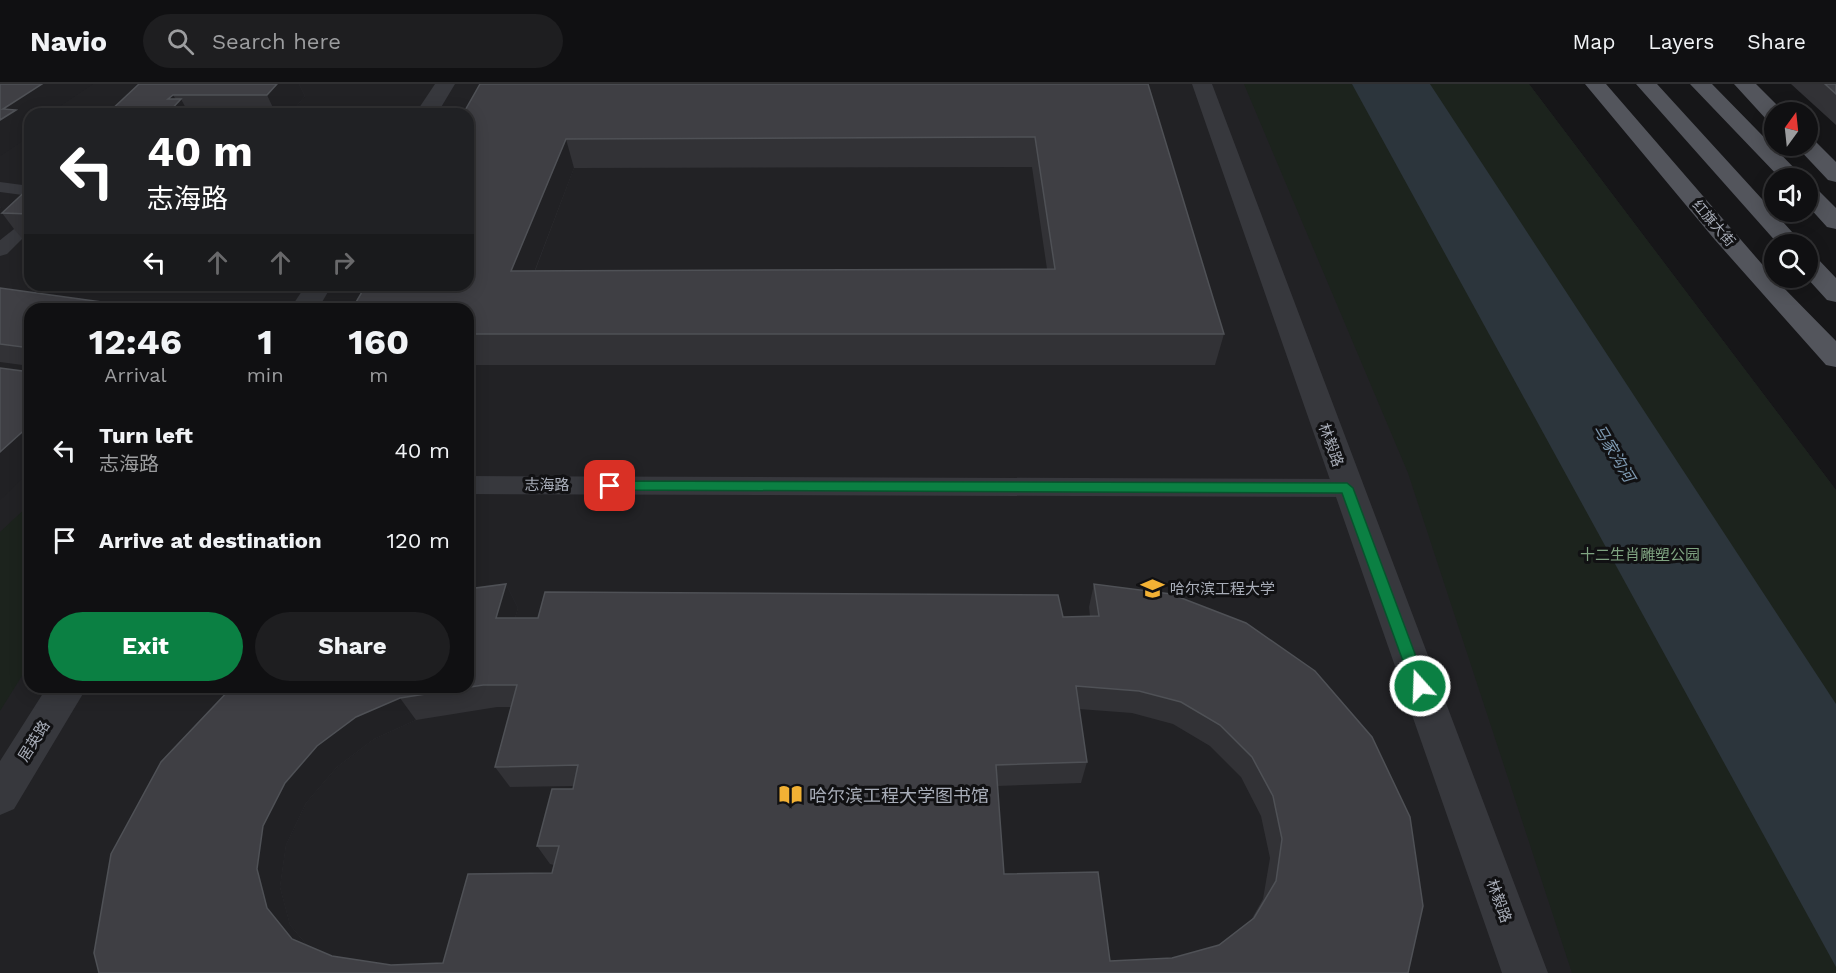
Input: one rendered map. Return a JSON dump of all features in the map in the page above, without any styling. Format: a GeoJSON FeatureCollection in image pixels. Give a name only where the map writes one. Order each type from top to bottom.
{"type":"FeatureCollection","features":[{"type":"Feature","properties":{"kind":"main road","name":"红旗大街"},"geometry":{"type":"LineString","coordinates":[[1595,84],[1724,235],[1836,358]]}},
{"type":"Feature","properties":{"kind":"main road"},"geometry":{"type":"LineString","coordinates":[[1646,84],[1782,234]]}},
{"type":"Feature","properties":{"kind":"main road"},"geometry":{"type":"LineString","coordinates":[[1700,84],[1783,168]]}},
{"type":"Feature","properties":{"kind":"main road"},"geometry":{"type":"LineString","coordinates":[[1744,84],[1764,104]]}},
{"type":"Feature","properties":{"kind":"main road"},"geometry":{"type":"LineString","coordinates":[[1816,156],[1836,175]]}},
{"type":"Feature","properties":{"kind":"main road"},"geometry":{"type":"LineString","coordinates":[[1818,203],[1836,222]]}},
{"type":"Feature","properties":{"kind":"main road"},"geometry":{"type":"LineString","coordinates":[[1818,274],[1836,294]]}},
{"type":"Feature","properties":{"kind":"street"},"geometry":{"type":"LineString","coordinates":[[430,108],[445,84]]}},
{"type":"Feature","properties":{"kind":"street","name":"林毅路"},"geometry":{"type":"LineString","coordinates":[[1203,84],[1347,488],[1526,973]]}},
{"type":"Feature","properties":{"kind":"street","name":"居英路"},"geometry":{"type":"LineString","coordinates":[[0,796],[64,693]]}},
{"type":"Feature","properties":{"kind":"lane"},"geometry":{"type":"LineString","coordinates":[[0,187],[24,190]]}},
{"type":"Feature","properties":{"kind":"lane"},"geometry":{"type":"LineString","coordinates":[[0,250],[24,227]]}},
{"type":"Feature","properties":{"kind":"lane","name":"志海路"},"geometry":{"type":"LineString","coordinates":[[474,485],[1347,488]]}},
{"type":"Feature","properties":{"kind":"shaded area","name":"哈尔滨工程大学"},"geometry":{"type":"Polygon","coordinates":[[[0,84],[1529,84],[1836,490],[1836,973],[0,973],[0,84]]]}},
{"type":"Feature","properties":{"kind":"green space","name":"十二生肖雕塑公园"},"geometry":{"type":"Polygon","coordinates":[[[1244,84],[1529,84],[1836,490],[1836,973],[1572,973],[1408,473],[1244,84]]]}},
{"type":"Feature","properties":{"kind":"green space"},"geometry":{"type":"Polygon","coordinates":[[[24,510],[24,673],[0,711],[0,532],[24,510]]]}},
{"type":"Feature","properties":{"kind":"water","name":"马家沟河"},"geometry":{"type":"Polygon","coordinates":[[[1352,84],[1430,84],[1836,704],[1836,967],[1352,84]]]}},
{"type":"Feature","properties":{"kind":"building"},"geometry":{"type":"Polygon","coordinates":[[[0,84],[42,84],[3,109],[16,110],[0,120],[0,84]]]}},
{"type":"Feature","properties":{"kind":"building"},"geometry":{"type":"Polygon","coordinates":[[[139,84],[277,84],[267,95],[173,95],[168,99],[181,99],[173,108],[113,108],[139,84]]]}},
{"type":"Feature","properties":{"kind":"building"},"geometry":{"type":"Polygon","coordinates":[[[480,84],[1148,84],[1224,334],[474,334],[474,303],[356,303],[362,291],[474,291],[474,108],[466,108],[480,84]],[[1035,137],[566,139],[511,271],[1055,269],[1035,137]]]}},
{"type":"Feature","properties":{"kind":"building"},"geometry":{"type":"Polygon","coordinates":[[[1825,84],[1836,84],[1836,94],[1825,84]]]}},
{"type":"Feature","properties":{"kind":"building"},"geometry":{"type":"Polygon","coordinates":[[[24,193],[24,214],[2,213],[24,193]]]}},
{"type":"Feature","properties":{"kind":"building"},"geometry":{"type":"Polygon","coordinates":[[[0,288],[109,303],[24,303],[24,347],[0,344],[0,288]]]}},
{"type":"Feature","properties":{"kind":"building"},"geometry":{"type":"Polygon","coordinates":[[[0,368],[24,371],[24,430],[0,452],[0,368]]]}},
{"type":"Feature","properties":{"kind":"building","name":"哈尔滨工程大学图书馆"},"geometry":{"type":"Polygon","coordinates":[[[506,584],[496,618],[538,618],[545,592],[1058,595],[1063,617],[1099,616],[1094,584],[1171,594],[1246,623],[1315,671],[1372,737],[1410,817],[1423,906],[1408,973],[99,973],[94,953],[111,854],[161,762],[226,693],[432,693],[400,698],[356,717],[317,746],[285,783],[263,826],[257,869],[267,908],[292,939],[332,956],[391,965],[443,963],[468,874],[552,873],[559,846],[537,846],[552,789],[573,789],[578,765],[495,767],[517,685],[474,686],[474,588],[506,584]],[[1076,686],[1087,762],[996,765],[1004,874],[1098,872],[1110,961],[1172,958],[1219,945],[1254,918],[1276,881],[1282,839],[1273,796],[1252,757],[1220,725],[1181,702],[1139,691],[1076,686]]]}},
{"type":"Feature","properties":{"kind":"place","name":"哈尔滨工程大学"},"geometry":{"type":"Point","coordinates":[1152,589]}},
{"type":"Feature","properties":{"kind":"place","name":"哈尔滨工程大学图书馆"},"geometry":{"type":"Point","coordinates":[791,795]}},
{"type":"Feature","properties":{"kind":"route"},"geometry":{"type":"LineString","coordinates":[[610,486],[1347,488],[1420,686]]}}]}
